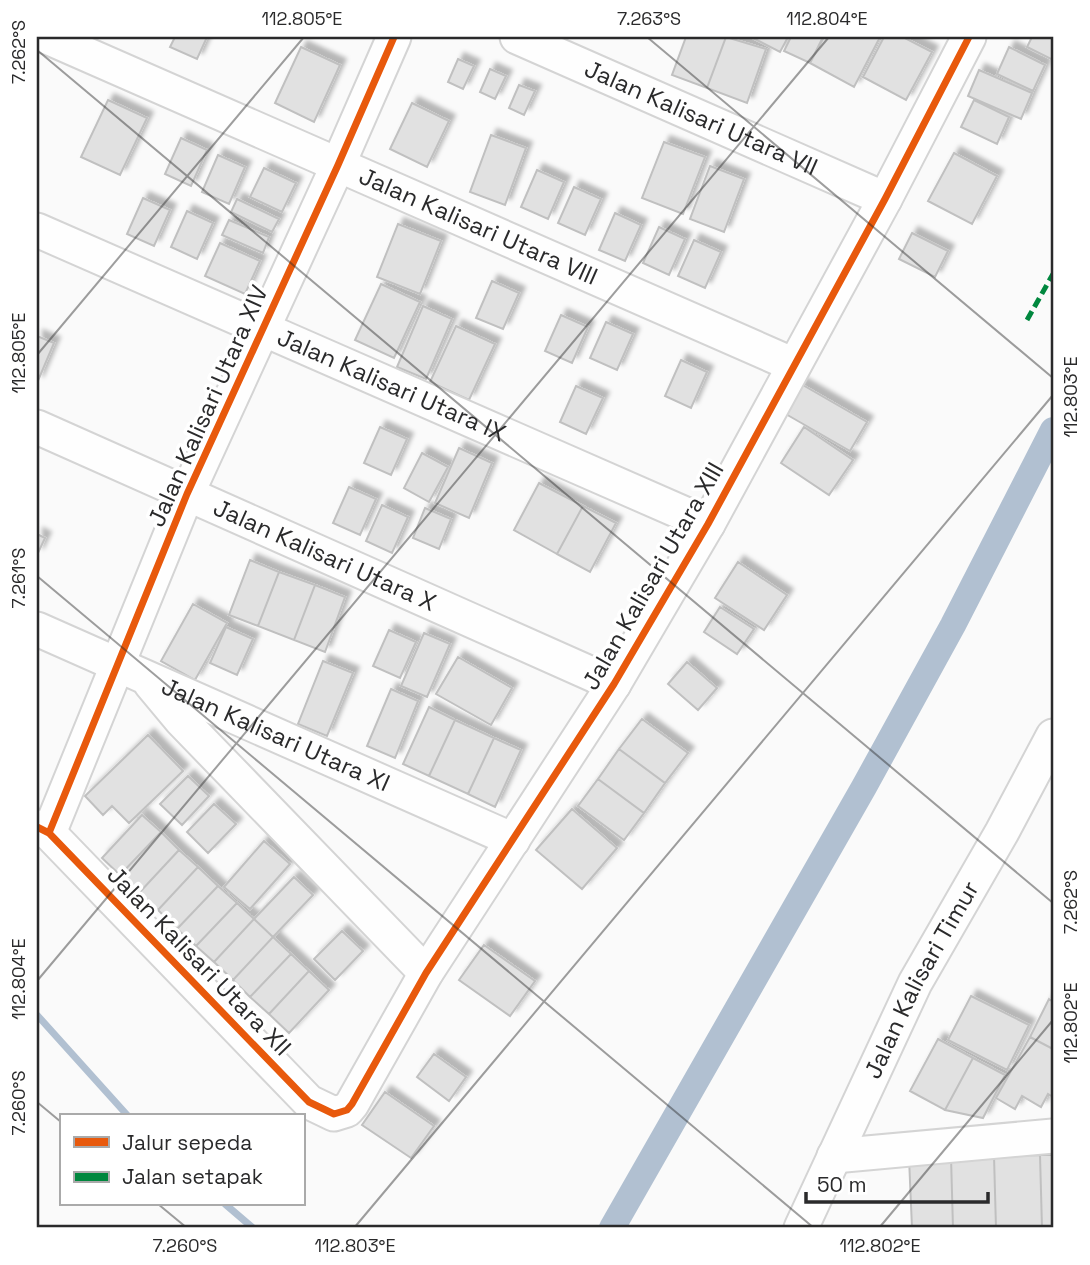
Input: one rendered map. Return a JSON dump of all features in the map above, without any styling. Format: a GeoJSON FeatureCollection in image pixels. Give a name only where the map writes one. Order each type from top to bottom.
{"type":"FeatureCollection","features":[{"type":"Feature","properties":{"kind":"street","name":"Jalan Kalisari Utara VIII"},"geometry":{"type":"LineString","coordinates":[[47,37],[794,365]]}},
{"type":"Feature","properties":{"kind":"street","name":"Jalan Kalisari Utara XIV"},"geometry":{"type":"LineString","coordinates":[[43,830],[118,664],[187,494],[394,37]]}},
{"type":"Feature","properties":{"kind":"street","name":"Jalan Kalisari Utara VII"},"geometry":{"type":"LineString","coordinates":[[517,37],[885,199]]}},
{"type":"Feature","properties":{"kind":"street","name":"Jalan Kalisari Utara XIII"},"geometry":{"type":"LineString","coordinates":[[338,1114],[352,1104],[425,973],[614,684],[708,524],[885,199],[966,38]]}},
{"type":"Feature","properties":{"kind":"street","name":"Jalan Kalisari Utara IX"},"geometry":{"type":"LineString","coordinates":[[37,230],[708,524]]}},
{"type":"Feature","properties":{"kind":"street","name":"Jalan Kalisari Utara X"},"geometry":{"type":"LineString","coordinates":[[37,427],[614,684]]}},
{"type":"Feature","properties":{"kind":"street","name":"Jalan Kalisari Utara XI"},"geometry":{"type":"LineString","coordinates":[[37,628],[513,841]]}},
{"type":"Feature","properties":{"kind":"street"},"geometry":{"type":"LineString","coordinates":[[147,679],[190,730],[425,973]]}},
{"type":"Feature","properties":{"kind":"street","name":"Jalan Kalisari Timur"},"geometry":{"type":"LineString","coordinates":[[801,1228],[844,1155],[915,983],[1002,832],[1053,736]]}},
{"type":"Feature","properties":{"kind":"street","name":"Jalan Kalisari Utara XII"},"geometry":{"type":"LineString","coordinates":[[43,830],[292,1086],[318,1108],[338,1114]]}},
{"type":"Feature","properties":{"kind":"street"},"geometry":{"type":"LineString","coordinates":[[844,1155],[1053,1136]]}},
{"type":"Feature","properties":{"kind":"building"},"geometry":{"type":"Polygon","coordinates":[[[175,37],[207,37],[197,59],[170,47],[175,37]]]}},
{"type":"Feature","properties":{"kind":"building"},"geometry":{"type":"Polygon","coordinates":[[[686,37],[726,37],[707,88],[672,75],[686,37]]]}},
{"type":"Feature","properties":{"kind":"building"},"geometry":{"type":"Polygon","coordinates":[[[726,37],[766,49],[747,103],[707,88],[726,37]]]}},
{"type":"Feature","properties":{"kind":"building"},"geometry":{"type":"Polygon","coordinates":[[[751,37],[788,37],[780,52],[751,37]]]}},
{"type":"Feature","properties":{"kind":"building"},"geometry":{"type":"Polygon","coordinates":[[[791,37],[823,37],[810,63],[784,51],[791,37]]]}},
{"type":"Feature","properties":{"kind":"building"},"geometry":{"type":"Polygon","coordinates":[[[824,37],[879,39],[854,87],[810,63],[824,37]]]}},
{"type":"Feature","properties":{"kind":"building"},"geometry":{"type":"Polygon","coordinates":[[[884,37],[903,37],[932,52],[906,100],[863,77],[884,37]]]}},
{"type":"Feature","properties":{"kind":"building"},"geometry":{"type":"Polygon","coordinates":[[[1032,37],[1053,37],[1053,60],[1027,47],[1032,37]]]}},
{"type":"Feature","properties":{"kind":"building"},"geometry":{"type":"Polygon","coordinates":[[[301,47],[340,65],[314,122],[275,103],[301,47]]]}},
{"type":"Feature","properties":{"kind":"building"},"geometry":{"type":"Polygon","coordinates":[[[1009,47],[1045,65],[1033,91],[997,74],[1009,47]]]}},
{"type":"Feature","properties":{"kind":"building"},"geometry":{"type":"Polygon","coordinates":[[[458,59],[474,66],[463,89],[448,82],[458,59]]]}},
{"type":"Feature","properties":{"kind":"building"},"geometry":{"type":"Polygon","coordinates":[[[490,69],[506,76],[495,99],[480,92],[490,69]]]}},
{"type":"Feature","properties":{"kind":"building"},"geometry":{"type":"Polygon","coordinates":[[[979,70],[1032,93],[1021,119],[968,96],[979,70]]]}},
{"type":"Feature","properties":{"kind":"building"},"geometry":{"type":"Polygon","coordinates":[[[519,85],[535,91],[524,115],[509,108],[519,85]]]}},
{"type":"Feature","properties":{"kind":"building"},"geometry":{"type":"Polygon","coordinates":[[[108,100],[147,118],[120,175],[81,157],[108,100]]]}},
{"type":"Feature","properties":{"kind":"building"},"geometry":{"type":"Polygon","coordinates":[[[974,100],[1009,117],[997,144],[961,127],[974,100]]]}},
{"type":"Feature","properties":{"kind":"building"},"geometry":{"type":"Polygon","coordinates":[[[412,103],[449,121],[427,167],[390,149],[412,103]]]}},
{"type":"Feature","properties":{"kind":"building"},"geometry":{"type":"Polygon","coordinates":[[[491,135],[526,148],[505,205],[470,192],[491,135]]]}},
{"type":"Feature","properties":{"kind":"building"},"geometry":{"type":"Polygon","coordinates":[[[181,138],[207,150],[191,186],[165,174],[181,138]]]}},
{"type":"Feature","properties":{"kind":"building"},"geometry":{"type":"Polygon","coordinates":[[[664,142],[705,157],[683,214],[642,198],[664,142]]]}},
{"type":"Feature","properties":{"kind":"building"},"geometry":{"type":"Polygon","coordinates":[[[954,153],[997,176],[972,224],[928,201],[954,153]]]}},
{"type":"Feature","properties":{"kind":"building"},"geometry":{"type":"Polygon","coordinates":[[[218,155],[245,167],[229,204],[202,192],[218,155]]]}},
{"type":"Feature","properties":{"kind":"building"},"geometry":{"type":"Polygon","coordinates":[[[710,166],[744,179],[724,232],[690,219],[710,166]]]}},
{"type":"Feature","properties":{"kind":"building"},"geometry":{"type":"Polygon","coordinates":[[[264,168],[296,183],[282,212],[250,197],[264,168]]]}},
{"type":"Feature","properties":{"kind":"building"},"geometry":{"type":"Polygon","coordinates":[[[537,170],[564,182],[548,219],[521,207],[537,170]]]}},
{"type":"Feature","properties":{"kind":"building"},"geometry":{"type":"Polygon","coordinates":[[[574,187],[601,199],[585,235],[558,223],[574,187]]]}},
{"type":"Feature","properties":{"kind":"building"},"geometry":{"type":"Polygon","coordinates":[[[143,198],[170,210],[154,246],[127,234],[143,198]]]}},
{"type":"Feature","properties":{"kind":"building"},"geometry":{"type":"Polygon","coordinates":[[[237,199],[279,219],[272,232],[231,212],[237,199]]]}},
{"type":"Feature","properties":{"kind":"building"},"geometry":{"type":"Polygon","coordinates":[[[187,211],[213,223],[197,259],[171,247],[187,211]]]}},
{"type":"Feature","properties":{"kind":"building"},"geometry":{"type":"Polygon","coordinates":[[[615,213],[641,225],[625,261],[599,250],[615,213]]]}},
{"type":"Feature","properties":{"kind":"building"},"geometry":{"type":"Polygon","coordinates":[[[229,220],[269,237],[263,253],[222,235],[229,220]]]}},
{"type":"Feature","properties":{"kind":"building"},"geometry":{"type":"Polygon","coordinates":[[[398,224],[441,241],[420,294],[377,277],[398,224]]]}},
{"type":"Feature","properties":{"kind":"building"},"geometry":{"type":"Polygon","coordinates":[[[659,227],[685,239],[669,275],[643,263],[659,227]]]}},
{"type":"Feature","properties":{"kind":"building"},"geometry":{"type":"Polygon","coordinates":[[[912,233],[948,251],[935,277],[899,259],[912,233]]]}},
{"type":"Feature","properties":{"kind":"building"},"geometry":{"type":"Polygon","coordinates":[[[694,240],[721,252],[705,288],[678,276],[694,240]]]}},
{"type":"Feature","properties":{"kind":"building"},"geometry":{"type":"Polygon","coordinates":[[[220,243],[260,261],[245,294],[205,276],[220,243]]]}},
{"type":"Feature","properties":{"kind":"building"},"geometry":{"type":"Polygon","coordinates":[[[492,281],[519,293],[503,329],[476,318],[492,281]]]}},
{"type":"Feature","properties":{"kind":"building"},"geometry":{"type":"Polygon","coordinates":[[[381,284],[420,302],[394,358],[355,340],[381,284]]]}},
{"type":"Feature","properties":{"kind":"building"},"geometry":{"type":"Polygon","coordinates":[[[423,306],[452,319],[426,379],[397,367],[423,306]]]}},
{"type":"Feature","properties":{"kind":"building"},"geometry":{"type":"Polygon","coordinates":[[[561,315],[588,327],[572,363],[545,351],[561,315]]]}},
{"type":"Feature","properties":{"kind":"building"},"geometry":{"type":"Polygon","coordinates":[[[606,322],[633,334],[617,370],[590,358],[606,322]]]}},
{"type":"Feature","properties":{"kind":"building"},"geometry":{"type":"Polygon","coordinates":[[[456,326],[495,344],[469,400],[430,382],[456,326]]]}},
{"type":"Feature","properties":{"kind":"building"},"geometry":{"type":"Polygon","coordinates":[[[37,336],[54,343],[37,383],[37,336]]]}},
{"type":"Feature","properties":{"kind":"building"},"geometry":{"type":"Polygon","coordinates":[[[681,360],[707,372],[691,408],[665,396],[681,360]]]}},
{"type":"Feature","properties":{"kind":"building"},"geometry":{"type":"Polygon","coordinates":[[[801,384],[867,422],[850,451],[784,413],[801,384]]]}},
{"type":"Feature","properties":{"kind":"building"},"geometry":{"type":"Polygon","coordinates":[[[576,386],[603,398],[586,434],[560,422],[576,386]]]}},
{"type":"Feature","properties":{"kind":"building"},"geometry":{"type":"Polygon","coordinates":[[[380,427],[407,439],[391,475],[364,463],[380,427]]]}},
{"type":"Feature","properties":{"kind":"building"},"geometry":{"type":"Polygon","coordinates":[[[804,427],[853,460],[829,495],[781,463],[804,427]]]}},
{"type":"Feature","properties":{"kind":"building"},"geometry":{"type":"Polygon","coordinates":[[[459,448],[492,463],[469,518],[435,503],[459,448]]]}},
{"type":"Feature","properties":{"kind":"building"},"geometry":{"type":"Polygon","coordinates":[[[422,453],[448,467],[429,502],[404,488],[422,453]]]}},
{"type":"Feature","properties":{"kind":"building"},"geometry":{"type":"Polygon","coordinates":[[[539,483],[583,506],[557,554],[514,530],[539,483]]]}},
{"type":"Feature","properties":{"kind":"building"},"geometry":{"type":"Polygon","coordinates":[[[349,487],[376,499],[360,535],[333,523],[349,487]]]}},
{"type":"Feature","properties":{"kind":"building"},"geometry":{"type":"Polygon","coordinates":[[[382,505],[408,517],[392,553],[366,541],[382,505]]]}},
{"type":"Feature","properties":{"kind":"building"},"geometry":{"type":"Polygon","coordinates":[[[583,506],[616,523],[590,572],[557,554],[583,506]]]}},
{"type":"Feature","properties":{"kind":"building"},"geometry":{"type":"Polygon","coordinates":[[[425,508],[451,519],[439,549],[413,538],[425,508]]]}},
{"type":"Feature","properties":{"kind":"building"},"geometry":{"type":"Polygon","coordinates":[[[37,534],[45,538],[37,555],[37,534]]]}},
{"type":"Feature","properties":{"kind":"building"},"geometry":{"type":"Polygon","coordinates":[[[250,560],[279,572],[258,626],[229,615],[250,560]]]}},
{"type":"Feature","properties":{"kind":"building"},"geometry":{"type":"Polygon","coordinates":[[[738,562],[787,595],[764,630],[715,598],[738,562]]]}},
{"type":"Feature","properties":{"kind":"building"},"geometry":{"type":"Polygon","coordinates":[[[279,572],[315,585],[294,640],[258,626],[279,572]]]}},
{"type":"Feature","properties":{"kind":"building"},"geometry":{"type":"Polygon","coordinates":[[[315,585],[345,597],[325,652],[294,640],[315,585]]]}},
{"type":"Feature","properties":{"kind":"building"},"geometry":{"type":"Polygon","coordinates":[[[193,604],[227,623],[195,680],[161,661],[193,604]]]}},
{"type":"Feature","properties":{"kind":"building"},"geometry":{"type":"Polygon","coordinates":[[[720,607],[754,629],[737,654],[704,632],[720,607]]]}},
{"type":"Feature","properties":{"kind":"building"},"geometry":{"type":"Polygon","coordinates":[[[226,627],[253,639],[237,675],[210,663],[226,627]]]}},
{"type":"Feature","properties":{"kind":"building"},"geometry":{"type":"Polygon","coordinates":[[[389,630],[416,642],[400,678],[373,666],[389,630]]]}},
{"type":"Feature","properties":{"kind":"building"},"geometry":{"type":"Polygon","coordinates":[[[424,633],[450,644],[427,697],[401,686],[424,633]]]}},
{"type":"Feature","properties":{"kind":"building"},"geometry":{"type":"Polygon","coordinates":[[[458,657],[512,688],[491,725],[436,694],[458,657]]]}},
{"type":"Feature","properties":{"kind":"building"},"geometry":{"type":"Polygon","coordinates":[[[323,661],[353,673],[327,736],[298,724],[323,661]]]}},
{"type":"Feature","properties":{"kind":"building"},"geometry":{"type":"Polygon","coordinates":[[[687,662],[717,688],[698,710],[668,684],[687,662]]]}},
{"type":"Feature","properties":{"kind":"building"},"geometry":{"type":"Polygon","coordinates":[[[391,689],[418,701],[395,758],[367,746],[391,689]]]}},
{"type":"Feature","properties":{"kind":"building"},"geometry":{"type":"Polygon","coordinates":[[[429,707],[455,720],[429,776],[403,764],[429,707]]]}},
{"type":"Feature","properties":{"kind":"building"},"geometry":{"type":"Polygon","coordinates":[[[642,719],[688,753],[665,783],[619,749],[642,719]]]}},
{"type":"Feature","properties":{"kind":"building"},"geometry":{"type":"Polygon","coordinates":[[[455,720],[494,738],[468,794],[429,776],[455,720]]]}},
{"type":"Feature","properties":{"kind":"building"},"geometry":{"type":"Polygon","coordinates":[[[148,735],[183,771],[129,823],[112,806],[103,815],[85,796],[148,735]]]}},
{"type":"Feature","properties":{"kind":"building"},"geometry":{"type":"Polygon","coordinates":[[[494,738],[521,750],[495,807],[468,794],[494,738]]]}},
{"type":"Feature","properties":{"kind":"building"},"geometry":{"type":"Polygon","coordinates":[[[619,749],[665,783],[644,813],[598,779],[619,749]]]}},
{"type":"Feature","properties":{"kind":"building"},"geometry":{"type":"Polygon","coordinates":[[[188,776],[209,796],[182,825],[160,804],[188,776]]]}},
{"type":"Feature","properties":{"kind":"building"},"geometry":{"type":"Polygon","coordinates":[[[598,779],[644,813],[624,840],[578,806],[598,779]]]}},
{"type":"Feature","properties":{"kind":"building"},"geometry":{"type":"Polygon","coordinates":[[[214,804],[236,824],[208,853],[187,832],[214,804]]]}},
{"type":"Feature","properties":{"kind":"building"},"geometry":{"type":"Polygon","coordinates":[[[572,809],[617,848],[582,889],[536,850],[572,809]]]}},
{"type":"Feature","properties":{"kind":"building"},"geometry":{"type":"Polygon","coordinates":[[[142,815],[161,832],[120,875],[102,858],[142,815]]]}},
{"type":"Feature","properties":{"kind":"building"},"geometry":{"type":"Polygon","coordinates":[[[161,832],[179,850],[139,893],[120,875],[161,832]]]}},
{"type":"Feature","properties":{"kind":"building"},"geometry":{"type":"Polygon","coordinates":[[[264,841],[290,864],[250,909],[224,887],[264,841]]]}},
{"type":"Feature","properties":{"kind":"building"},"geometry":{"type":"Polygon","coordinates":[[[179,850],[198,867],[158,910],[139,893],[179,850]]]}},
{"type":"Feature","properties":{"kind":"building"},"geometry":{"type":"Polygon","coordinates":[[[198,867],[218,886],[177,929],[158,910],[198,867]]]}},
{"type":"Feature","properties":{"kind":"building"},"geometry":{"type":"Polygon","coordinates":[[[294,877],[313,895],[273,937],[254,919],[294,877]]]}},
{"type":"Feature","properties":{"kind":"building"},"geometry":{"type":"Polygon","coordinates":[[[218,886],[237,903],[196,946],[177,929],[218,886]]]}},
{"type":"Feature","properties":{"kind":"building"},"geometry":{"type":"Polygon","coordinates":[[[237,903],[254,919],[214,962],[196,946],[237,903]]]}},
{"type":"Feature","properties":{"kind":"building"},"geometry":{"type":"Polygon","coordinates":[[[254,919],[273,937],[233,980],[214,962],[254,919]]]}},
{"type":"Feature","properties":{"kind":"building"},"geometry":{"type":"Polygon","coordinates":[[[342,931],[363,951],[335,980],[314,959],[342,931]]]}},
{"type":"Feature","properties":{"kind":"building"},"geometry":{"type":"Polygon","coordinates":[[[273,937],[291,954],[250,997],[233,980],[273,937]]]}},
{"type":"Feature","properties":{"kind":"building"},"geometry":{"type":"Polygon","coordinates":[[[484,945],[535,981],[510,1016],[459,980],[484,945]]]}},
{"type":"Feature","properties":{"kind":"building"},"geometry":{"type":"Polygon","coordinates":[[[291,954],[309,971],[269,1014],[250,997],[291,954]]]}},
{"type":"Feature","properties":{"kind":"building"},"geometry":{"type":"Polygon","coordinates":[[[309,971],[329,990],[289,1033],[269,1014],[309,971]]]}},
{"type":"Feature","properties":{"kind":"building"},"geometry":{"type":"Polygon","coordinates":[[[971,996],[1029,1025],[1007,1070],[948,1040],[971,996]]]}},
{"type":"Feature","properties":{"kind":"building"},"geometry":{"type":"Polygon","coordinates":[[[1049,999],[1053,1002],[1053,1049],[1030,1037],[1049,999]]]}},
{"type":"Feature","properties":{"kind":"building"},"geometry":{"type":"Polygon","coordinates":[[[1030,1037],[1053,1049],[1053,1097],[1048,1094],[1041,1107],[1022,1096],[1015,1109],[996,1098],[1030,1037]]]}},
{"type":"Feature","properties":{"kind":"building"},"geometry":{"type":"Polygon","coordinates":[[[938,1039],[973,1058],[945,1110],[910,1091],[938,1039]]]}},
{"type":"Feature","properties":{"kind":"building"},"geometry":{"type":"Polygon","coordinates":[[[434,1054],[466,1077],[449,1101],[417,1077],[434,1054]]]}},
{"type":"Feature","properties":{"kind":"building"},"geometry":{"type":"Polygon","coordinates":[[[973,1058],[1005,1075],[983,1118],[945,1110],[973,1058]]]}},
{"type":"Feature","properties":{"kind":"building"},"geometry":{"type":"Polygon","coordinates":[[[385,1092],[434,1126],[411,1158],[362,1125],[385,1092]]]}},
{"type":"Feature","properties":{"kind":"building"},"geometry":{"type":"Polygon","coordinates":[[[1040,1155],[1053,1155],[1053,1228],[1042,1228],[1040,1155]]]}},
{"type":"Feature","properties":{"kind":"building"},"geometry":{"type":"Polygon","coordinates":[[[1040,1155],[1042,1228],[996,1228],[994,1156],[1040,1155]]]}},
{"type":"Feature","properties":{"kind":"building"},"geometry":{"type":"Polygon","coordinates":[[[994,1156],[996,1228],[953,1228],[951,1157],[994,1156]]]}},
{"type":"Feature","properties":{"kind":"building"},"geometry":{"type":"Polygon","coordinates":[[[951,1157],[953,1228],[912,1228],[909,1158],[951,1157]]]}},
{"type":"Feature","properties":{"kind":"waterway"},"geometry":{"type":"LineString","coordinates":[[612,1228],[864,787],[953,625],[1053,430]]}},
{"type":"Feature","properties":{"kind":"waterway"},"geometry":{"type":"LineString","coordinates":[[37,1015],[126,1114]]}},
{"type":"Feature","properties":{"kind":"waterway"},"geometry":{"type":"LineString","coordinates":[[227,1206],[253,1228]]}},
{"type":"Feature","properties":{"kind":"marked path"},"geometry":{"type":"LineString","coordinates":[[1027,320],[1053,274]]}},
{"type":"Feature","properties":{"kind":"cycle path"},"geometry":{"type":"LineString","coordinates":[[49,833],[187,494],[394,37]]}},
{"type":"Feature","properties":{"kind":"cycle path"},"geometry":{"type":"LineString","coordinates":[[37,827],[49,833],[309,1102],[334,1114],[347,1110],[426,973],[614,684],[708,524],[885,199],[969,37]]}}]}
